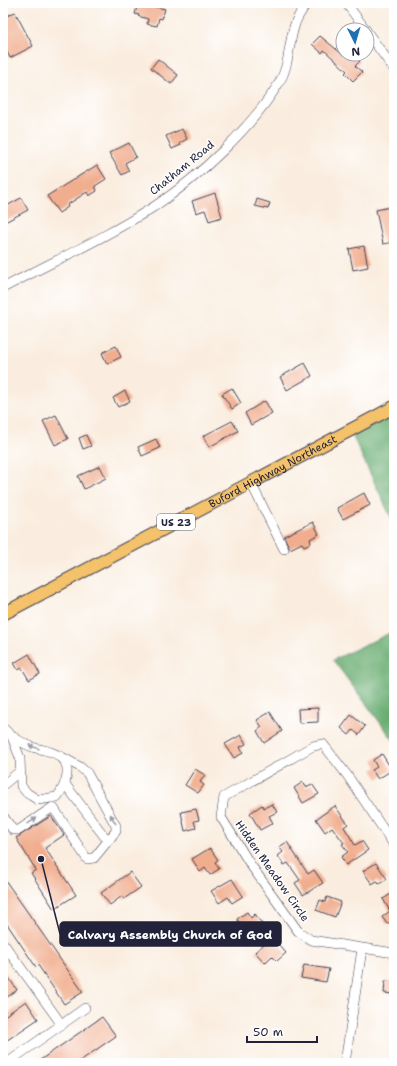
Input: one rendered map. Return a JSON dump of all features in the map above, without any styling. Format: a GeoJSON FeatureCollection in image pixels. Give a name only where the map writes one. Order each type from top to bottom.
{"type":"FeatureCollection","features":[{"type":"Feature","properties":{"kind":"main road","name":"Buford Highway Northeast"},"geometry":{"type":"LineString","coordinates":[[4,612],[394,407]]}},
{"type":"Feature","properties":{"kind":"street","name":"Chatham Road"},"geometry":{"type":"LineString","coordinates":[[3,288],[107,234],[156,205],[222,152],[258,113],[281,80],[288,62],[295,24],[306,3]]}},
{"type":"Feature","properties":{"kind":"street"},"geometry":{"type":"LineString","coordinates":[[346,3],[360,22]]}},
{"type":"Feature","properties":{"kind":"street"},"geometry":{"type":"LineString","coordinates":[[375,43],[394,69]]}},
{"type":"Feature","properties":{"kind":"street"},"geometry":{"type":"LineString","coordinates":[[251,483],[284,550]]}},
{"type":"Feature","properties":{"kind":"street"},"geometry":{"type":"LineString","coordinates":[[3,728],[12,737],[35,748],[60,756],[80,767],[87,773],[116,826],[116,831],[94,858],[87,859],[51,803],[38,800],[27,793],[21,786],[20,758],[12,737]]}},
{"type":"Feature","properties":{"kind":"street","name":"Hidden Meadow Circle"},"geometry":{"type":"LineString","coordinates":[[394,845],[347,775],[323,744],[307,749],[224,797],[220,817],[250,864],[298,931],[311,940],[394,953]]}},
{"type":"Feature","properties":{"kind":"street"},"geometry":{"type":"LineString","coordinates":[[3,816],[13,830],[19,830],[51,803],[65,784],[67,777],[64,762],[60,756]]}},
{"type":"Feature","properties":{"kind":"street"},"geometry":{"type":"LineString","coordinates":[[3,785],[20,771]]}},
{"type":"Feature","properties":{"kind":"street"},"geometry":{"type":"LineString","coordinates":[[65,784],[104,836],[110,839]]}},
{"type":"Feature","properties":{"kind":"street"},"geometry":{"type":"LineString","coordinates":[[3,943],[6,953],[62,1025]]}},
{"type":"Feature","properties":{"kind":"street"},"geometry":{"type":"LineString","coordinates":[[345,1063],[362,948]]}},
{"type":"Feature","properties":{"kind":"street"},"geometry":{"type":"LineString","coordinates":[[7,1063],[85,1008]]}},
{"type":"Feature","properties":{"kind":"green space"},"geometry":{"type":"Polygon","coordinates":[[[394,413],[394,524],[352,435],[394,413]]]}},
{"type":"Feature","properties":{"kind":"green space"},"geometry":{"type":"Polygon","coordinates":[[[394,631],[394,741],[333,660],[394,631]]]}},
{"type":"Feature","properties":{"kind":"building"},"geometry":{"type":"Polygon","coordinates":[[[138,3],[165,9],[162,19],[159,18],[157,26],[147,24],[148,19],[135,14],[138,3]]]}},
{"type":"Feature","properties":{"kind":"building"},"geometry":{"type":"Polygon","coordinates":[[[15,12],[33,46],[10,58],[3,44],[3,18],[15,12]]]}},
{"type":"Feature","properties":{"kind":"building"},"geometry":{"type":"Polygon","coordinates":[[[320,36],[335,48],[335,60],[324,50],[322,53],[312,44],[320,36]]]}},
{"type":"Feature","properties":{"kind":"building"},"geometry":{"type":"Polygon","coordinates":[[[158,59],[178,75],[171,84],[151,68],[158,59]]]}},
{"type":"Feature","properties":{"kind":"building"},"geometry":{"type":"Polygon","coordinates":[[[337,62],[359,62],[355,66],[362,72],[353,81],[345,73],[347,71],[337,62]]]}},
{"type":"Feature","properties":{"kind":"building"},"geometry":{"type":"Polygon","coordinates":[[[182,129],[187,139],[180,143],[181,145],[172,149],[166,136],[182,129]]]}},
{"type":"Feature","properties":{"kind":"building"},"geometry":{"type":"Polygon","coordinates":[[[129,143],[136,157],[125,163],[129,171],[122,175],[109,153],[129,143]]]}},
{"type":"Feature","properties":{"kind":"building"},"geometry":{"type":"Polygon","coordinates":[[[97,165],[106,179],[95,186],[97,191],[89,196],[87,192],[67,205],[68,207],[59,213],[47,196],[97,165]]]}},
{"type":"Feature","properties":{"kind":"building"},"geometry":{"type":"Polygon","coordinates":[[[215,193],[222,217],[209,221],[205,210],[196,213],[192,201],[215,193]]]}},
{"type":"Feature","properties":{"kind":"building"},"geometry":{"type":"Polygon","coordinates":[[[21,198],[28,210],[3,223],[3,208],[21,198]]]}},
{"type":"Feature","properties":{"kind":"building"},"geometry":{"type":"Polygon","coordinates":[[[257,199],[270,203],[268,209],[255,206],[257,199]]]}},
{"type":"Feature","properties":{"kind":"building"},"geometry":{"type":"Polygon","coordinates":[[[390,207],[394,224],[394,242],[383,244],[376,210],[390,207]]]}},
{"type":"Feature","properties":{"kind":"building"},"geometry":{"type":"Polygon","coordinates":[[[364,246],[368,267],[353,270],[349,249],[364,246]]]}},
{"type":"Feature","properties":{"kind":"building"},"geometry":{"type":"Polygon","coordinates":[[[116,346],[121,357],[107,364],[102,353],[116,346]]]}},
{"type":"Feature","properties":{"kind":"building"},"geometry":{"type":"Polygon","coordinates":[[[305,363],[312,376],[287,390],[280,377],[305,363]]]}},
{"type":"Feature","properties":{"kind":"building"},"geometry":{"type":"Polygon","coordinates":[[[232,388],[241,403],[232,409],[222,394],[232,388]]]}},
{"type":"Feature","properties":{"kind":"building"},"geometry":{"type":"Polygon","coordinates":[[[125,391],[130,401],[118,407],[113,398],[125,391]]]}},
{"type":"Feature","properties":{"kind":"building"},"geometry":{"type":"Polygon","coordinates":[[[265,401],[272,413],[251,425],[245,413],[265,401]]]}},
{"type":"Feature","properties":{"kind":"building"},"geometry":{"type":"Polygon","coordinates":[[[56,415],[68,439],[55,445],[43,421],[56,415]]]}},
{"type":"Feature","properties":{"kind":"building"},"geometry":{"type":"Polygon","coordinates":[[[232,421],[238,431],[209,447],[203,436],[232,421]]]}},
{"type":"Feature","properties":{"kind":"building"},"geometry":{"type":"Polygon","coordinates":[[[86,435],[91,446],[83,449],[79,438],[86,435]]]}},
{"type":"Feature","properties":{"kind":"building"},"geometry":{"type":"Polygon","coordinates":[[[156,439],[160,448],[142,456],[138,447],[156,439]]]}},
{"type":"Feature","properties":{"kind":"building"},"geometry":{"type":"Polygon","coordinates":[[[100,466],[106,478],[84,489],[78,476],[100,466]]]}},
{"type":"Feature","properties":{"kind":"building"},"geometry":{"type":"Polygon","coordinates":[[[364,493],[370,505],[343,519],[337,508],[364,493]]]}},
{"type":"Feature","properties":{"kind":"building"},"geometry":{"type":"Polygon","coordinates":[[[313,522],[319,534],[310,539],[311,543],[304,546],[302,543],[290,549],[284,536],[313,522]]]}},
{"type":"Feature","properties":{"kind":"building"},"geometry":{"type":"Polygon","coordinates":[[[29,654],[40,674],[29,680],[22,668],[18,670],[14,663],[29,654]]]}},
{"type":"Feature","properties":{"kind":"building"},"geometry":{"type":"Polygon","coordinates":[[[318,708],[318,722],[299,723],[298,709],[318,708]]]}},
{"type":"Feature","properties":{"kind":"building"},"geometry":{"type":"Polygon","coordinates":[[[270,712],[282,731],[264,743],[257,731],[262,727],[257,720],[270,712]]]}},
{"type":"Feature","properties":{"kind":"building"},"geometry":{"type":"Polygon","coordinates":[[[351,715],[365,726],[359,735],[353,730],[349,735],[341,728],[351,715]]]}},
{"type":"Feature","properties":{"kind":"building"},"geometry":{"type":"Polygon","coordinates":[[[241,735],[246,744],[240,747],[243,753],[234,758],[225,744],[241,735]]]}},
{"type":"Feature","properties":{"kind":"building"},"geometry":{"type":"Polygon","coordinates":[[[382,754],[392,770],[378,779],[372,770],[377,767],[373,760],[382,754]]]}},
{"type":"Feature","properties":{"kind":"building"},"geometry":{"type":"Polygon","coordinates":[[[195,769],[205,775],[200,782],[204,785],[198,793],[185,785],[195,769]]]}},
{"type":"Feature","properties":{"kind":"building"},"geometry":{"type":"Polygon","coordinates":[[[303,782],[306,787],[312,784],[319,794],[303,803],[294,788],[303,782]]]}},
{"type":"Feature","properties":{"kind":"building"},"geometry":{"type":"Polygon","coordinates":[[[272,804],[277,812],[269,816],[273,823],[260,830],[250,813],[262,805],[264,808],[272,804]]]}},
{"type":"Feature","properties":{"kind":"building"},"geometry":{"type":"Polygon","coordinates":[[[335,806],[348,824],[344,827],[355,845],[362,841],[368,850],[346,865],[341,857],[348,852],[342,844],[344,843],[332,827],[325,832],[316,819],[335,806]]]}},
{"type":"Feature","properties":{"kind":"building"},"geometry":{"type":"Polygon","coordinates":[[[196,809],[199,820],[194,821],[196,828],[185,831],[181,812],[196,809]]]}},
{"type":"Feature","properties":{"kind":"building"},"geometry":{"type":"Polygon","coordinates":[[[51,816],[64,835],[45,848],[76,895],[54,909],[31,873],[36,870],[16,838],[51,816]]]}},
{"type":"Feature","properties":{"kind":"building"},"geometry":{"type":"Polygon","coordinates":[[[287,842],[308,874],[314,870],[323,883],[303,895],[295,883],[300,880],[288,863],[284,865],[278,856],[283,852],[279,847],[287,842]]]}},
{"type":"Feature","properties":{"kind":"building"},"geometry":{"type":"Polygon","coordinates":[[[210,848],[218,860],[215,862],[219,869],[210,875],[205,868],[200,872],[192,859],[210,848]]]}},
{"type":"Feature","properties":{"kind":"building"},"geometry":{"type":"Polygon","coordinates":[[[376,863],[387,879],[379,884],[377,881],[372,884],[363,871],[376,863]]]}},
{"type":"Feature","properties":{"kind":"building"},"geometry":{"type":"Polygon","coordinates":[[[130,872],[141,887],[124,899],[122,896],[110,905],[101,893],[130,872]]]}},
{"type":"Feature","properties":{"kind":"building"},"geometry":{"type":"Polygon","coordinates":[[[3,877],[83,992],[64,1004],[38,965],[36,967],[3,918],[3,877]]]}},
{"type":"Feature","properties":{"kind":"building"},"geometry":{"type":"Polygon","coordinates":[[[232,879],[243,896],[232,903],[228,897],[219,903],[211,891],[232,879]]]}},
{"type":"Feature","properties":{"kind":"building"},"geometry":{"type":"Polygon","coordinates":[[[394,892],[394,920],[387,924],[382,917],[390,911],[383,899],[394,892]]]}},
{"type":"Feature","properties":{"kind":"building"},"geometry":{"type":"Polygon","coordinates":[[[327,897],[341,902],[335,917],[316,910],[320,900],[325,902],[327,897]]]}},
{"type":"Feature","properties":{"kind":"building"},"geometry":{"type":"Polygon","coordinates":[[[247,912],[251,918],[255,914],[262,924],[247,934],[237,919],[247,912]]]}},
{"type":"Feature","properties":{"kind":"building"},"geometry":{"type":"Polygon","coordinates":[[[272,937],[286,953],[277,961],[272,956],[265,963],[255,952],[272,937]]]}},
{"type":"Feature","properties":{"kind":"building"},"geometry":{"type":"Polygon","coordinates":[[[304,965],[329,969],[326,982],[301,978],[304,965]]]}},
{"type":"Feature","properties":{"kind":"building"},"geometry":{"type":"Polygon","coordinates":[[[3,969],[17,990],[3,1000],[3,969]]]}},
{"type":"Feature","properties":{"kind":"building"},"geometry":{"type":"Polygon","coordinates":[[[385,981],[394,982],[394,994],[384,993],[385,981]]]}},
{"type":"Feature","properties":{"kind":"building"},"geometry":{"type":"Polygon","coordinates":[[[26,1001],[38,1019],[3,1043],[3,1017],[26,1001]]]}},
{"type":"Feature","properties":{"kind":"building"},"geometry":{"type":"Polygon","coordinates":[[[102,1017],[116,1036],[77,1063],[36,1063],[102,1017]]]}},
{"type":"Feature","properties":{"kind":"place","name":"Calvary Assembly Church of God"},"geometry":{"type":"Point","coordinates":[41,859]}}]}
